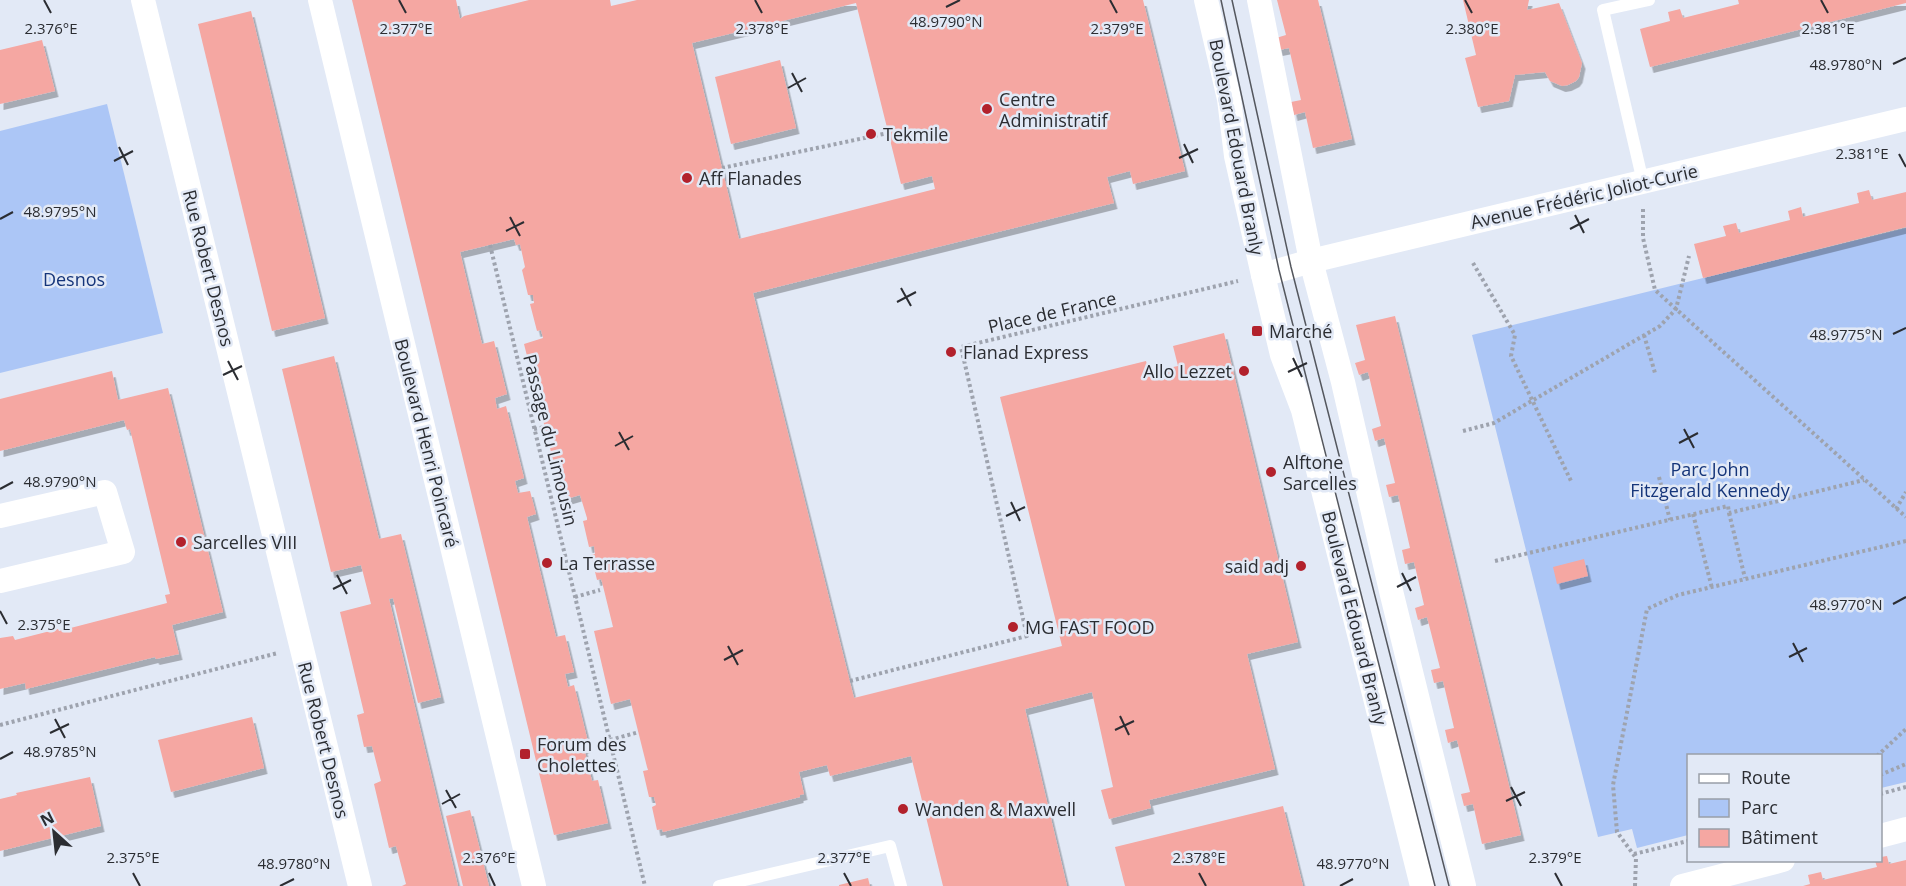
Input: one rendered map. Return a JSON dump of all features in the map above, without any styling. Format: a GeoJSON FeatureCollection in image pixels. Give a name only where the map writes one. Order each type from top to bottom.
{"type":"FeatureCollection","features":[{"type":"Feature","properties":{"kind":"street","name":"Rue Robert Desnos"},"geometry":{"type":"LineString","coordinates":[[143,0],[360,886]]}},
{"type":"Feature","properties":{"kind":"street","name":"Boulevard Henri Poincaré"},"geometry":{"type":"LineString","coordinates":[[320,0],[534,886]]}},
{"type":"Feature","properties":{"kind":"street","name":"Boulevard Edouard Branly"},"geometry":{"type":"LineString","coordinates":[[1206,0],[1229,99],[1236,156],[1282,355],[1303,410],[1422,886]]}},
{"type":"Feature","properties":{"kind":"street"},"geometry":{"type":"LineString","coordinates":[[1259,0],[1311,261],[1344,382],[1392,595],[1464,886]]}},
{"type":"Feature","properties":{"kind":"street","name":"Avenue Frédéric Joliot-Curie"},"geometry":{"type":"LineString","coordinates":[[1263,275],[1311,261],[1906,119]]}},
{"type":"Feature","properties":{"kind":"street"},"geometry":{"type":"LineString","coordinates":[[0,516],[105,492],[123,552],[0,581]]}},
{"type":"Feature","properties":{"kind":"street"},"geometry":{"type":"LineString","coordinates":[[1882,836],[1906,830]]}},
{"type":"Feature","properties":{"kind":"street"},"geometry":{"type":"LineString","coordinates":[[1682,886],[1779,862]]}},
{"type":"Feature","properties":{"kind":"lane"},"geometry":{"type":"LineString","coordinates":[[1643,182],[1603,10],[1649,0]]}},
{"type":"Feature","properties":{"kind":"lane"},"geometry":{"type":"LineString","coordinates":[[719,886],[890,846],[901,886]]}},
{"type":"Feature","properties":{"kind":"path"},"geometry":{"type":"LineString","coordinates":[[722,168],[888,133]]}},
{"type":"Feature","properties":{"kind":"path"},"geometry":{"type":"LineString","coordinates":[[1643,182],[1643,238],[1655,290],[1906,518]]}},
{"type":"Feature","properties":{"kind":"path","name":"Passage du Limousin"},"geometry":{"type":"LineString","coordinates":[[490,245],[645,886]]}},
{"type":"Feature","properties":{"kind":"path"},"geometry":{"type":"LineString","coordinates":[[1463,431],[1494,423],[1660,326],[1676,309],[1689,256]]}},
{"type":"Feature","properties":{"kind":"path"},"geometry":{"type":"LineString","coordinates":[[1473,263],[1515,335],[1511,356],[1571,481]]}},
{"type":"Feature","properties":{"kind":"path","name":"Place de France"},"geometry":{"type":"LineString","coordinates":[[850,681],[1027,636],[961,347],[1263,275]]}},
{"type":"Feature","properties":{"kind":"path"},"geometry":{"type":"LineString","coordinates":[[1644,335],[1654,373]]}},
{"type":"Feature","properties":{"kind":"path"},"geometry":{"type":"LineString","coordinates":[[534,429],[545,427]]}},
{"type":"Feature","properties":{"kind":"path"},"geometry":{"type":"LineString","coordinates":[[1659,477],[1670,520]]}},
{"type":"Feature","properties":{"kind":"path"},"geometry":{"type":"LineString","coordinates":[[1729,513],[1864,480]]}},
{"type":"Feature","properties":{"kind":"path"},"geometry":{"type":"LineString","coordinates":[[1896,509],[1906,492]]}},
{"type":"Feature","properties":{"kind":"path"},"geometry":{"type":"LineString","coordinates":[[1495,561],[1728,506],[1745,578]]}},
{"type":"Feature","properties":{"kind":"path"},"geometry":{"type":"LineString","coordinates":[[1693,514],[1712,588]]}},
{"type":"Feature","properties":{"kind":"path"},"geometry":{"type":"LineString","coordinates":[[1635,886],[1636,858],[1617,832],[1613,785],[1647,609],[1678,595],[1906,541]]}},
{"type":"Feature","properties":{"kind":"path"},"geometry":{"type":"LineString","coordinates":[[575,597],[600,590]]}},
{"type":"Feature","properties":{"kind":"path"},"geometry":{"type":"LineString","coordinates":[[0,725],[302,647]]}},
{"type":"Feature","properties":{"kind":"path"},"geometry":{"type":"LineString","coordinates":[[1879,754],[1906,729]]}},
{"type":"Feature","properties":{"kind":"path"},"geometry":{"type":"LineString","coordinates":[[610,740],[639,732]]}},
{"type":"Feature","properties":{"kind":"path"},"geometry":{"type":"LineString","coordinates":[[1882,775],[1906,764]]}},
{"type":"Feature","properties":{"kind":"path"},"geometry":{"type":"LineString","coordinates":[[1882,794],[1906,787]]}},
{"type":"Feature","properties":{"kind":"path"},"geometry":{"type":"LineString","coordinates":[[1634,855],[1687,842]]}},
{"type":"Feature","properties":{"kind":"green space","name":"Desnos"},"geometry":{"type":"Polygon","coordinates":[[[107,104],[163,333],[0,373],[0,131],[107,104]]]}},
{"type":"Feature","properties":{"kind":"green space","name":"Parc John Fitzgerald Kennedy"},"geometry":{"type":"Polygon","coordinates":[[[1906,228],[1906,782],[1882,788],[1882,754],[1687,754],[1687,835],[1637,848],[1632,829],[1598,837],[1472,335],[1906,228]]]}},
{"type":"Feature","properties":{"kind":"building"},"geometry":{"type":"Polygon","coordinates":[[[352,0],[456,0],[460,19],[464,16],[529,0],[610,0],[611,6],[637,0],[1143,0],[1185,171],[1133,184],[1130,171],[1107,177],[1114,203],[753,293],[854,698],[1062,646],[1000,397],[1146,361],[1149,372],[1178,366],[1173,346],[1224,333],[1298,642],[1247,654],[1275,769],[1149,800],[1151,808],[1109,819],[1101,790],[1113,787],[1092,692],[1025,709],[1067,886],[943,886],[911,756],[830,776],[827,765],[799,772],[804,794],[800,797],[663,832],[662,829],[657,830],[652,807],[656,805],[654,797],[649,797],[643,771],[648,770],[630,699],[611,704],[594,631],[613,627],[601,579],[597,580],[591,555],[595,554],[594,546],[589,547],[583,521],[587,518],[580,495],[563,500],[524,344],[543,338],[541,330],[537,331],[530,304],[534,303],[533,295],[528,295],[522,270],[525,267],[520,244],[516,245],[514,239],[460,252],[482,344],[494,341],[507,394],[495,398],[497,409],[506,406],[524,478],[515,481],[518,493],[530,491],[536,514],[527,517],[556,637],[565,635],[574,672],[565,674],[568,687],[574,685],[589,746],[584,748],[592,781],[598,780],[608,823],[554,835],[352,0]],[[856,3],[692,43],[739,239],[935,189],[932,176],[901,184],[856,3]]]}},
{"type":"Feature","properties":{"kind":"building"},"geometry":{"type":"Polygon","coordinates":[[[1277,0],[1318,0],[1352,139],[1313,148],[1305,112],[1294,115],[1291,102],[1301,100],[1289,48],[1279,50],[1276,38],[1286,35],[1277,0]]]}},
{"type":"Feature","properties":{"kind":"building"},"geometry":{"type":"Polygon","coordinates":[[[1463,0],[1529,0],[1527,10],[1559,3],[1582,63],[1579,77],[1576,81],[1562,86],[1550,81],[1545,72],[1515,75],[1509,101],[1478,107],[1465,58],[1476,55],[1463,0]]]}},
{"type":"Feature","properties":{"kind":"building"},"geometry":{"type":"Polygon","coordinates":[[[1738,0],[1906,0],[1906,3],[1650,67],[1640,29],[1670,21],[1668,12],[1680,9],[1683,18],[1739,4],[1738,0]]]}},
{"type":"Feature","properties":{"kind":"building"},"geometry":{"type":"Polygon","coordinates":[[[251,11],[325,318],[272,331],[198,24],[251,11]]]}},
{"type":"Feature","properties":{"kind":"building"},"geometry":{"type":"Polygon","coordinates":[[[42,40],[55,91],[0,104],[0,50],[42,40]]]}},
{"type":"Feature","properties":{"kind":"building"},"geometry":{"type":"Polygon","coordinates":[[[780,60],[796,128],[731,144],[715,77],[780,60]]]}},
{"type":"Feature","properties":{"kind":"building"},"geometry":{"type":"Polygon","coordinates":[[[1869,190],[1872,200],[1906,192],[1906,227],[1703,278],[1694,244],[1726,236],[1723,226],[1736,223],[1739,233],[1790,220],[1788,211],[1801,207],[1803,217],[1859,203],[1857,193],[1869,190]]]}},
{"type":"Feature","properties":{"kind":"building"},"geometry":{"type":"Polygon","coordinates":[[[1395,316],[1521,835],[1482,844],[1473,804],[1464,806],[1461,794],[1470,792],[1457,740],[1448,743],[1445,730],[1454,728],[1443,681],[1434,683],[1431,670],[1440,668],[1427,617],[1418,620],[1415,608],[1424,605],[1414,562],[1405,564],[1402,550],[1410,548],[1398,495],[1389,497],[1386,485],[1395,483],[1384,438],[1375,441],[1372,429],[1381,426],[1368,372],[1359,375],[1355,363],[1365,360],[1356,325],[1395,316]]]}},
{"type":"Feature","properties":{"kind":"building"},"geometry":{"type":"Polygon","coordinates":[[[334,356],[379,539],[401,534],[441,697],[418,703],[393,598],[389,599],[458,886],[402,886],[406,884],[396,846],[389,848],[374,784],[381,781],[372,746],[364,747],[357,715],[364,713],[340,612],[371,604],[361,565],[331,572],[282,369],[334,356]]]}},
{"type":"Feature","properties":{"kind":"building","name":"Sarcelles VIII"},"geometry":{"type":"Polygon","coordinates":[[[112,371],[118,400],[168,388],[223,612],[172,625],[179,654],[156,659],[155,657],[26,689],[25,683],[0,689],[0,638],[13,636],[15,640],[58,629],[59,631],[167,603],[165,595],[170,594],[130,429],[127,430],[124,420],[0,451],[0,399],[112,371]]]}},
{"type":"Feature","properties":{"kind":"building"},"geometry":{"type":"Polygon","coordinates":[[[1584,559],[1588,576],[1557,584],[1553,567],[1584,559]]]}},
{"type":"Feature","properties":{"kind":"building"},"geometry":{"type":"Polygon","coordinates":[[[252,717],[264,768],[171,792],[158,740],[252,717]]]}},
{"type":"Feature","properties":{"kind":"building"},"geometry":{"type":"Polygon","coordinates":[[[90,777],[101,826],[0,851],[0,799],[17,795],[16,793],[90,777]]]}},
{"type":"Feature","properties":{"kind":"building"},"geometry":{"type":"Polygon","coordinates":[[[1283,806],[1303,886],[1125,886],[1115,847],[1283,806]]]}},
{"type":"Feature","properties":{"kind":"building"},"geometry":{"type":"Polygon","coordinates":[[[470,810],[489,886],[463,886],[446,816],[470,810]]]}},
{"type":"Feature","properties":{"kind":"building"},"geometry":{"type":"Polygon","coordinates":[[[1887,856],[1889,864],[1906,860],[1906,886],[1803,886],[1810,884],[1808,875],[1821,872],[1823,880],[1877,867],[1875,862],[1882,862],[1882,857],[1887,856]]]}},
{"type":"Feature","properties":{"kind":"building"},"geometry":{"type":"Polygon","coordinates":[[[868,878],[870,886],[839,886],[839,885],[868,878]]]}},
{"type":"Feature","properties":{"kind":"tram line"},"geometry":{"type":"LineString","coordinates":[[1221,0],[1279,270],[1435,886]]}},
{"type":"Feature","properties":{"kind":"tram line"},"geometry":{"type":"LineString","coordinates":[[1232,0],[1291,267],[1449,886]]}},
{"type":"Feature","properties":{"kind":"place","name":"Centre Administratif"},"geometry":{"type":"Point","coordinates":[987,109]}},
{"type":"Feature","properties":{"kind":"place","name":"Tekmile"},"geometry":{"type":"Point","coordinates":[871,134]}},
{"type":"Feature","properties":{"kind":"place","name":"Aff Flanades"},"geometry":{"type":"Point","coordinates":[687,178]}},
{"type":"Feature","properties":{"kind":"place","name":"Marché"},"geometry":{"type":"Point","coordinates":[1257,331]}},
{"type":"Feature","properties":{"kind":"place","name":"Flanad Express"},"geometry":{"type":"Point","coordinates":[951,352]}},
{"type":"Feature","properties":{"kind":"place","name":"Allo Lezzet"},"geometry":{"type":"Point","coordinates":[1244,371]}},
{"type":"Feature","properties":{"kind":"place","name":"Alftone Sarcelles"},"geometry":{"type":"Point","coordinates":[1271,472]}},
{"type":"Feature","properties":{"kind":"place","name":"Sarcelles VIII"},"geometry":{"type":"Point","coordinates":[181,542]}},
{"type":"Feature","properties":{"kind":"place","name":"La Terrasse"},"geometry":{"type":"Point","coordinates":[547,563]}},
{"type":"Feature","properties":{"kind":"place","name":"said adj"},"geometry":{"type":"Point","coordinates":[1301,566]}},
{"type":"Feature","properties":{"kind":"place","name":"MG FAST FOOD"},"geometry":{"type":"Point","coordinates":[1013,627]}},
{"type":"Feature","properties":{"kind":"place","name":"Forum des Cholettes"},"geometry":{"type":"Point","coordinates":[525,754]}},
{"type":"Feature","properties":{"kind":"place","name":"Wanden & Maxwell"},"geometry":{"type":"Point","coordinates":[903,809]}}]}
